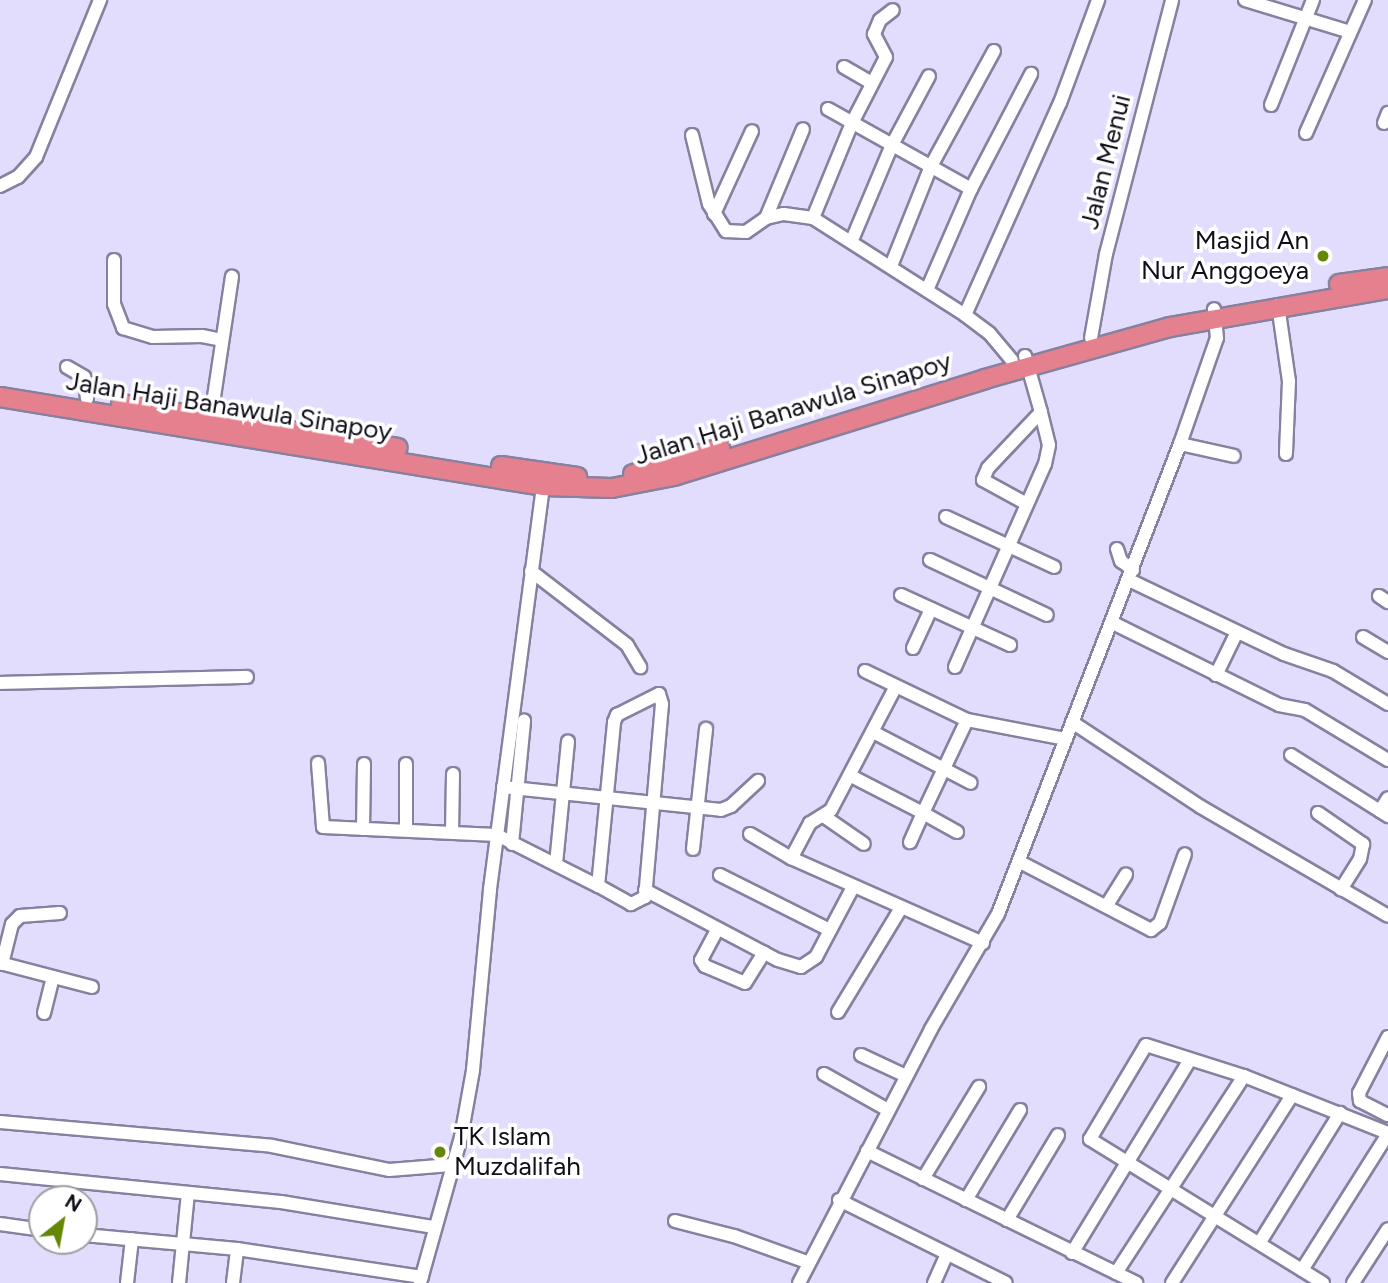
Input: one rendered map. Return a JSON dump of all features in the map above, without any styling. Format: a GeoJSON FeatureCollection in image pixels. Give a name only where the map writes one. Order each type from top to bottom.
{"type":"FeatureCollection","features":[{"type":"Feature","properties":{"kind":"highway","name":"Jalan Haji Banawula Sinapoy"},"geometry":{"type":"LineString","coordinates":[[1022,361],[1216,313],[1278,305],[1364,286],[1388,276]]}},
{"type":"Feature","properties":{"kind":"highway","name":"Jalan Haji Banawula Sinapoy"},"geometry":{"type":"LineString","coordinates":[[0,397],[544,486],[587,483],[653,469],[1022,361],[1091,338],[1364,286],[1388,289]]}},
{"type":"Feature","properties":{"kind":"highway","name":"Jalan Haji Banawula Sinapoy"},"geometry":{"type":"LineString","coordinates":[[0,386],[211,416],[587,483]]}},
{"type":"Feature","properties":{"kind":"street"},"geometry":{"type":"LineString","coordinates":[[0,187],[18,177],[36,157],[100,0]]}},
{"type":"Feature","properties":{"kind":"street"},"geometry":{"type":"LineString","coordinates":[[965,315],[1060,103],[1098,0]]}},
{"type":"Feature","properties":{"kind":"street","name":"Jalan Menui"},"geometry":{"type":"LineString","coordinates":[[1091,338],[1106,254],[1172,0]]}},
{"type":"Feature","properties":{"kind":"street"},"geometry":{"type":"LineString","coordinates":[[1245,0],[1350,32]]}},
{"type":"Feature","properties":{"kind":"street"},"geometry":{"type":"LineString","coordinates":[[1271,105],[1313,0]]}},
{"type":"Feature","properties":{"kind":"street"},"geometry":{"type":"LineString","coordinates":[[1306,133],[1365,0]]}},
{"type":"Feature","properties":{"kind":"street"},"geometry":{"type":"LineString","coordinates":[[813,218],[852,123],[886,57],[876,41],[875,29],[892,10]]}},
{"type":"Feature","properties":{"kind":"street"},"geometry":{"type":"LineString","coordinates":[[891,266],[931,166],[994,51]]}},
{"type":"Feature","properties":{"kind":"street"},"geometry":{"type":"LineString","coordinates":[[844,67],[872,83]]}},
{"type":"Feature","properties":{"kind":"street"},"geometry":{"type":"LineString","coordinates":[[927,290],[971,190],[1031,74]]}},
{"type":"Feature","properties":{"kind":"street"},"geometry":{"type":"LineString","coordinates":[[852,240],[892,145],[929,76]]}},
{"type":"Feature","properties":{"kind":"street"},"geometry":{"type":"LineString","coordinates":[[828,109],[971,190]]}},
{"type":"Feature","properties":{"kind":"street"},"geometry":{"type":"LineString","coordinates":[[766,218],[803,129]]}},
{"type":"Feature","properties":{"kind":"street"},"geometry":{"type":"LineString","coordinates":[[714,214],[752,131]]}},
{"type":"Feature","properties":{"kind":"street"},"geometry":{"type":"LineString","coordinates":[[692,135],[714,214],[722,228],[741,234],[766,218],[797,214],[813,218],[852,240],[965,315],[1022,361],[1041,412],[1048,453],[955,667]]}},
{"type":"Feature","properties":{"kind":"street"},"geometry":{"type":"LineString","coordinates":[[114,260],[114,304],[123,328],[153,337],[202,336],[222,340]]}},
{"type":"Feature","properties":{"kind":"street"},"geometry":{"type":"LineString","coordinates":[[211,416],[232,277]]}},
{"type":"Feature","properties":{"kind":"street"},"geometry":{"type":"LineString","coordinates":[[1278,305],[1289,381],[1286,454]]}},
{"type":"Feature","properties":{"kind":"street"},"geometry":{"type":"LineString","coordinates":[[799,1283],[839,1200],[906,1076],[983,943],[1020,862],[1180,444],[1217,338],[1216,313]]}},
{"type":"Feature","properties":{"kind":"street"},"geometry":{"type":"LineString","coordinates":[[67,367],[84,377],[87,399]]}},
{"type":"Feature","properties":{"kind":"street"},"geometry":{"type":"LineString","coordinates":[[1027,504],[987,485],[983,476],[1041,412]]}},
{"type":"Feature","properties":{"kind":"street"},"geometry":{"type":"LineString","coordinates":[[1180,444],[1234,456]]}},
{"type":"Feature","properties":{"kind":"street"},"geometry":{"type":"LineString","coordinates":[[513,844],[509,787],[531,571],[544,486]]}},
{"type":"Feature","properties":{"kind":"street"},"geometry":{"type":"LineString","coordinates":[[946,517],[1054,567]]}},
{"type":"Feature","properties":{"kind":"street"},"geometry":{"type":"LineString","coordinates":[[1117,549],[1121,561],[1131,575],[1237,632],[1333,671],[1388,704]]}},
{"type":"Feature","properties":{"kind":"street"},"geometry":{"type":"LineString","coordinates":[[930,559],[1047,615]]}},
{"type":"Feature","properties":{"kind":"street"},"geometry":{"type":"LineString","coordinates":[[531,571],[615,635],[640,667]]}},
{"type":"Feature","properties":{"kind":"street"},"geometry":{"type":"LineString","coordinates":[[901,595],[1010,645]]}},
{"type":"Feature","properties":{"kind":"street"},"geometry":{"type":"LineString","coordinates":[[912,648],[931,609]]}},
{"type":"Feature","properties":{"kind":"street"},"geometry":{"type":"LineString","coordinates":[[1113,623],[1279,705],[1305,710],[1388,760]]}},
{"type":"Feature","properties":{"kind":"street"},"geometry":{"type":"LineString","coordinates":[[1216,675],[1237,632]]}},
{"type":"Feature","properties":{"kind":"street"},"geometry":{"type":"LineString","coordinates":[[1363,637],[1388,652]]}},
{"type":"Feature","properties":{"kind":"street"},"geometry":{"type":"LineString","coordinates":[[864,671],[967,720],[1066,739]]}},
{"type":"Feature","properties":{"kind":"street"},"geometry":{"type":"LineString","coordinates":[[0,683],[247,677]]}},
{"type":"Feature","properties":{"kind":"street"},"geometry":{"type":"LineString","coordinates":[[791,858],[810,823],[825,817],[851,775],[895,688]]}},
{"type":"Feature","properties":{"kind":"street"},"geometry":{"type":"LineString","coordinates":[[318,763],[320,825],[497,835],[631,904],[644,900],[655,802],[659,694],[616,717],[598,886]]}},
{"type":"Feature","properties":{"kind":"street"},"geometry":{"type":"LineString","coordinates":[[910,842],[967,720]]}},
{"type":"Feature","properties":{"kind":"street"},"geometry":{"type":"LineString","coordinates":[[98,1236],[237,1249],[421,1280],[461,1137],[472,1070],[497,835],[524,721]]}},
{"type":"Feature","properties":{"kind":"street"},"geometry":{"type":"LineString","coordinates":[[1072,722],[1201,807],[1388,916]]}},
{"type":"Feature","properties":{"kind":"street"},"geometry":{"type":"LineString","coordinates":[[693,849],[706,729]]}},
{"type":"Feature","properties":{"kind":"street"},"geometry":{"type":"LineString","coordinates":[[873,732],[971,783]]}},
{"type":"Feature","properties":{"kind":"street"},"geometry":{"type":"LineString","coordinates":[[556,864],[568,742]]}},
{"type":"Feature","properties":{"kind":"street"},"geometry":{"type":"LineString","coordinates":[[1291,755],[1384,814],[1388,798]]}},
{"type":"Feature","properties":{"kind":"street"},"geometry":{"type":"LineString","coordinates":[[363,829],[364,764]]}},
{"type":"Feature","properties":{"kind":"street"},"geometry":{"type":"LineString","coordinates":[[406,764],[406,830]]}},
{"type":"Feature","properties":{"kind":"street"},"geometry":{"type":"LineString","coordinates":[[452,832],[453,774]]}},
{"type":"Feature","properties":{"kind":"street"},"geometry":{"type":"LineString","coordinates":[[851,775],[957,832]]}},
{"type":"Feature","properties":{"kind":"street"},"geometry":{"type":"LineString","coordinates":[[509,787],[696,806],[731,806],[758,780]]}},
{"type":"Feature","properties":{"kind":"street"},"geometry":{"type":"LineString","coordinates":[[1318,813],[1363,844],[1360,859],[1341,890]]}},
{"type":"Feature","properties":{"kind":"street"},"geometry":{"type":"LineString","coordinates":[[825,817],[864,845]]}},
{"type":"Feature","properties":{"kind":"street"},"geometry":{"type":"LineString","coordinates":[[750,834],[791,858],[983,943]]}},
{"type":"Feature","properties":{"kind":"street"},"geometry":{"type":"LineString","coordinates":[[1020,862],[1107,905],[1147,929],[1154,929],[1185,854]]}},
{"type":"Feature","properties":{"kind":"street"},"geometry":{"type":"LineString","coordinates":[[720,875],[830,930]]}},
{"type":"Feature","properties":{"kind":"street"},"geometry":{"type":"LineString","coordinates":[[1107,905],[1126,875]]}},
{"type":"Feature","properties":{"kind":"street"},"geometry":{"type":"LineString","coordinates":[[645,890],[764,953],[809,966],[853,887]]}},
{"type":"Feature","properties":{"kind":"street"},"geometry":{"type":"LineString","coordinates":[[838,1012],[901,908]]}},
{"type":"Feature","properties":{"kind":"street"},"geometry":{"type":"LineString","coordinates":[[60,914],[19,916],[12,924],[1,963],[92,987]]}},
{"type":"Feature","properties":{"kind":"street"},"geometry":{"type":"LineString","coordinates":[[717,930],[701,960],[705,966],[745,984],[764,953]]}},
{"type":"Feature","properties":{"kind":"street"},"geometry":{"type":"LineString","coordinates":[[44,1013],[53,977]]}},
{"type":"Feature","properties":{"kind":"street"},"geometry":{"type":"LineString","coordinates":[[1388,1037],[1359,1093],[1360,1101],[1388,1115]]}},
{"type":"Feature","properties":{"kind":"street"},"geometry":{"type":"LineString","coordinates":[[1302,1270],[1388,1134],[1244,1076],[1146,1045],[1090,1139],[1214,1212],[1260,1242],[1302,1270],[1322,1283]]}},
{"type":"Feature","properties":{"kind":"street"},"geometry":{"type":"LineString","coordinates":[[861,1055],[906,1076]]}},
{"type":"Feature","properties":{"kind":"street"},"geometry":{"type":"LineString","coordinates":[[1072,1253],[1190,1059]]}},
{"type":"Feature","properties":{"kind":"street"},"geometry":{"type":"LineString","coordinates":[[824,1074],[888,1110]]}},
{"type":"Feature","properties":{"kind":"street"},"geometry":{"type":"LineString","coordinates":[[1116,1273],[1244,1076]]}},
{"type":"Feature","properties":{"kind":"street"},"geometry":{"type":"LineString","coordinates":[[923,1179],[979,1087]]}},
{"type":"Feature","properties":{"kind":"street"},"geometry":{"type":"LineString","coordinates":[[1172,1283],[1214,1212],[1292,1095]]}},
{"type":"Feature","properties":{"kind":"street"},"geometry":{"type":"LineString","coordinates":[[966,1200],[1020,1110]]}},
{"type":"Feature","properties":{"kind":"street"},"geometry":{"type":"LineString","coordinates":[[1260,1242],[1340,1113]]}},
{"type":"Feature","properties":{"kind":"street"},"geometry":{"type":"LineString","coordinates":[[0,1122],[272,1146],[389,1170],[452,1165]]}},
{"type":"Feature","properties":{"kind":"street"},"geometry":{"type":"LineString","coordinates":[[1007,1220],[1058,1135]]}},
{"type":"Feature","properties":{"kind":"street"},"geometry":{"type":"LineString","coordinates":[[867,1151],[1136,1283]]}},
{"type":"Feature","properties":{"kind":"street"},"geometry":{"type":"LineString","coordinates":[[0,1174],[281,1202],[434,1227]]}},
{"type":"Feature","properties":{"kind":"street"},"geometry":{"type":"LineString","coordinates":[[179,1283],[188,1193]]}},
{"type":"Feature","properties":{"kind":"street"},"geometry":{"type":"LineString","coordinates":[[839,1200],[946,1256],[1006,1283]]}},
{"type":"Feature","properties":{"kind":"street"},"geometry":{"type":"LineString","coordinates":[[675,1221],[734,1236],[807,1262]]}},
{"type":"Feature","properties":{"kind":"street"},"geometry":{"type":"LineString","coordinates":[[0,1224],[28,1228]]}},
{"type":"Feature","properties":{"kind":"street"},"geometry":{"type":"LineString","coordinates":[[1353,1283],[1388,1229]]}},
{"type":"Feature","properties":{"kind":"street"},"geometry":{"type":"LineString","coordinates":[[127,1283],[132,1239]]}},
{"type":"Feature","properties":{"kind":"street"},"geometry":{"type":"LineString","coordinates":[[233,1283],[237,1249]]}},
{"type":"Feature","properties":{"kind":"street"},"geometry":{"type":"LineString","coordinates":[[934,1283],[946,1256]]}},
{"type":"Feature","properties":{"kind":"place","name":"Masjid An Nur Anggoeya"},"geometry":{"type":"Point","coordinates":[1323,256]}},
{"type":"Feature","properties":{"kind":"place","name":"TK Islam Muzdalifah"},"geometry":{"type":"Point","coordinates":[440,1152]}}]}
